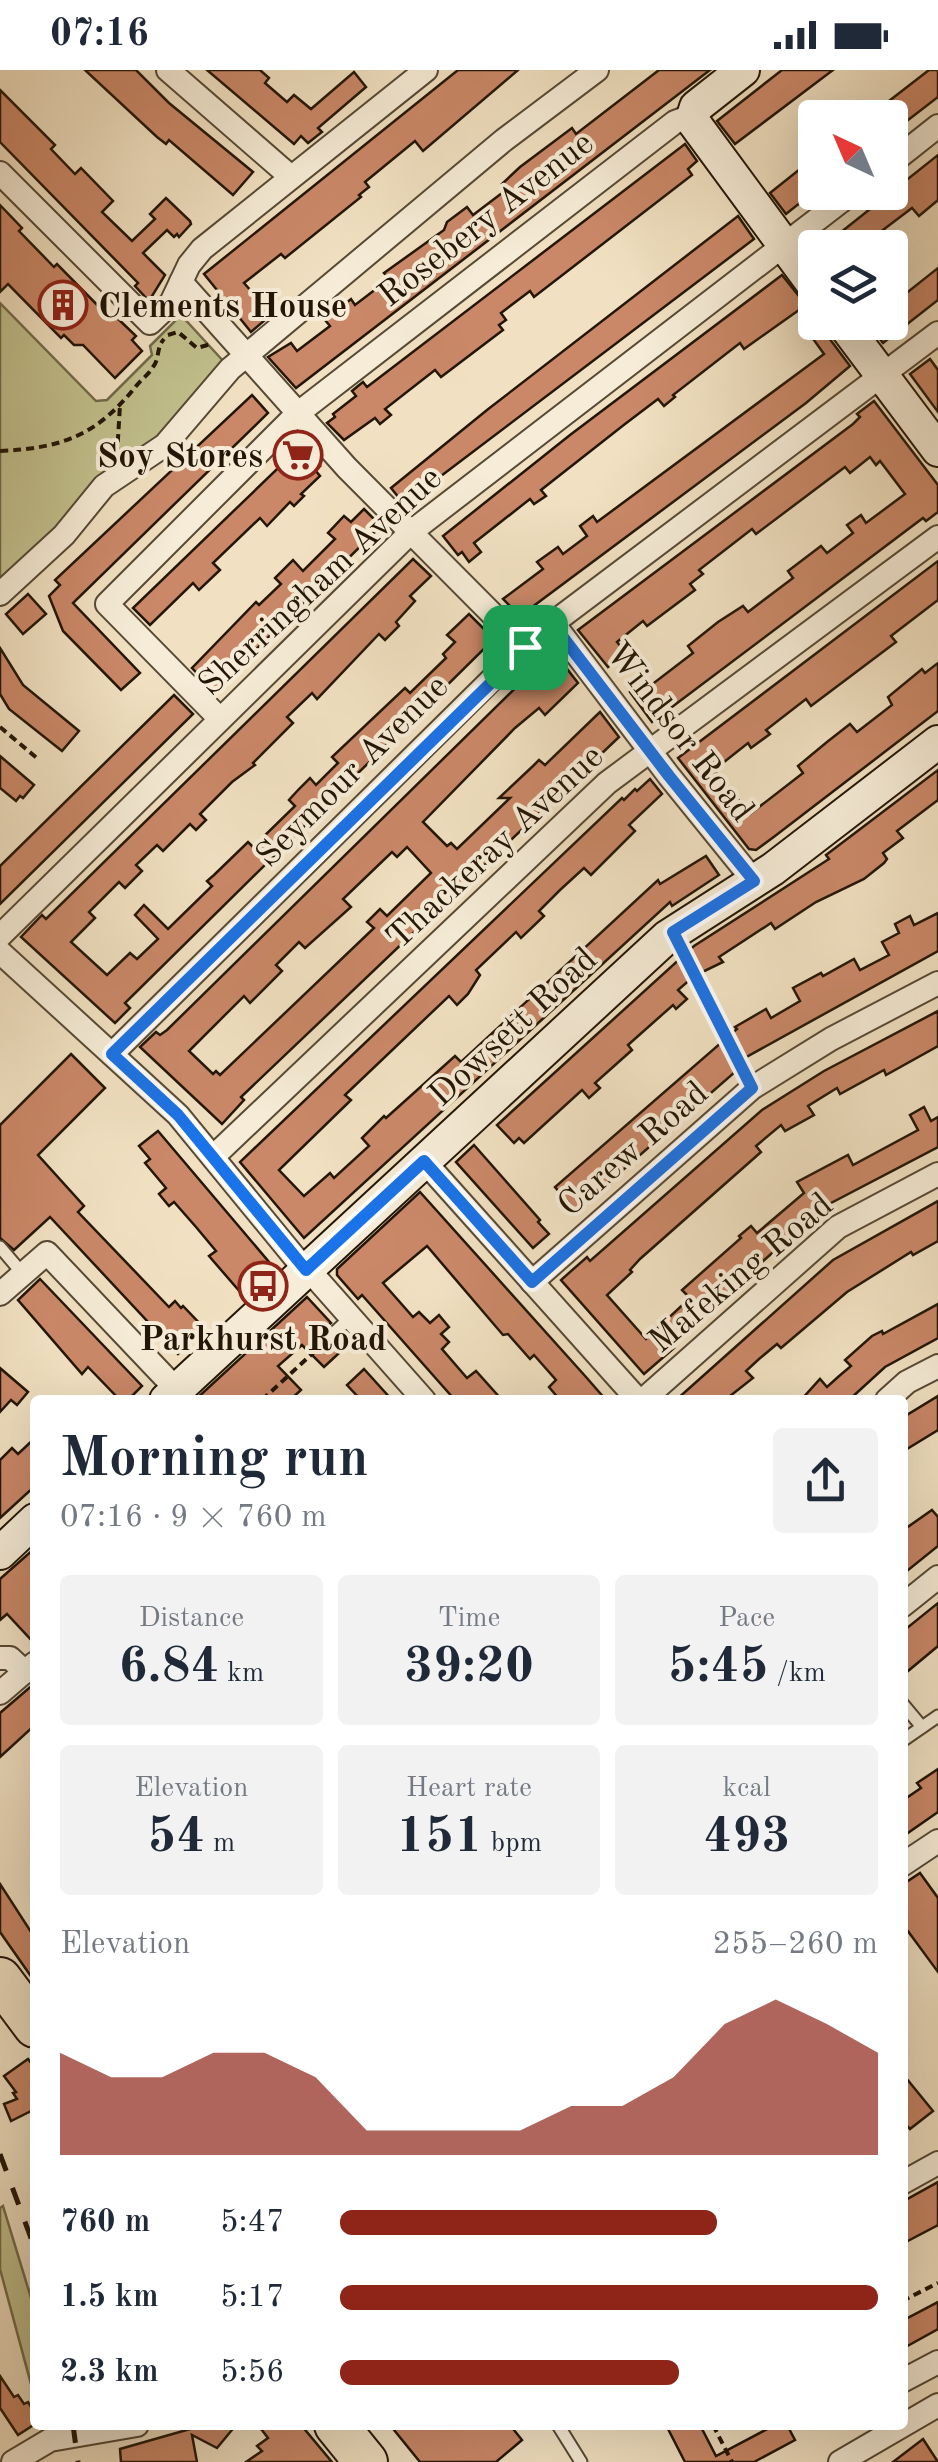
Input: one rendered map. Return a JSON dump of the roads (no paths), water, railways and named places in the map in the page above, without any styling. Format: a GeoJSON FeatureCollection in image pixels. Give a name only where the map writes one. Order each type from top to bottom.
{"type":"FeatureCollection","features":[{"type":"Feature","properties":{"kind":"highway"},"geometry":{"type":"LineString","coordinates":[[0,1979],[30,2019]]}},
{"type":"Feature","properties":{"kind":"highway"},"geometry":{"type":"LineString","coordinates":[[340,2430],[366,2462]]}},
{"type":"Feature","properties":{"kind":"highway"},"geometry":{"type":"LineString","coordinates":[[371,2430],[396,2462]]}},
{"type":"Feature","properties":{"kind":"street"},"geometry":{"type":"LineString","coordinates":[[168,70],[292,178]]}},
{"type":"Feature","properties":{"kind":"street"},"geometry":{"type":"LineString","coordinates":[[3,183],[157,331],[189,265],[202,249],[426,70]]}},
{"type":"Feature","properties":{"kind":"street"},"geometry":{"type":"LineString","coordinates":[[0,594],[64,535],[95,495],[165,445],[212,388],[246,356],[504,140],[597,70]]}},
{"type":"Feature","properties":{"kind":"street","name":"Rosebery Avenue"},"geometry":{"type":"LineString","coordinates":[[220,720],[107,604],[297,414],[675,122],[691,116],[696,107],[744,70]]}},
{"type":"Feature","properties":{"kind":"street"},"geometry":{"type":"LineString","coordinates":[[691,116],[798,264]]}},
{"type":"Feature","properties":{"kind":"street"},"geometry":{"type":"LineString","coordinates":[[908,150],[938,126]]}},
{"type":"Feature","properties":{"kind":"street","name":"Sherringham Avenue"},"geometry":{"type":"LineString","coordinates":[[0,936],[411,532],[830,210]]}},
{"type":"Feature","properties":{"kind":"street"},"geometry":{"type":"LineString","coordinates":[[181,282],[297,414],[525,647]]}},
{"type":"Feature","properties":{"kind":"street","name":"Seymour Avenue"},"geometry":{"type":"LineString","coordinates":[[112,1054],[552,623],[938,333]]}},
{"type":"Feature","properties":{"kind":"street"},"geometry":{"type":"LineString","coordinates":[[855,340],[938,450]]}},
{"type":"Feature","properties":{"kind":"street","name":"Thackeray Avenue"},"geometry":{"type":"LineString","coordinates":[[213,1157],[607,783],[938,536]]}},
{"type":"Feature","properties":{"kind":"street","name":"Windsor Road"},"geometry":{"type":"LineString","coordinates":[[552,623],[754,881]]}},
{"type":"Feature","properties":{"kind":"street","name":"Dowsett Road"},"geometry":{"type":"LineString","coordinates":[[171,1395],[673,932],[754,881],[938,742]]}},
{"type":"Feature","properties":{"kind":"street"},"geometry":{"type":"LineString","coordinates":[[0,952],[178,1115],[307,1270],[420,1395]]}},
{"type":"Feature","properties":{"kind":"street","name":"Carew Road"},"geometry":{"type":"LineString","coordinates":[[532,1282],[752,1088],[832,1039],[938,983]]}},
{"type":"Feature","properties":{"kind":"street"},"geometry":{"type":"LineString","coordinates":[[424,1161],[635,1395]]}},
{"type":"Feature","properties":{"kind":"street","name":"Mafeking Road"},"geometry":{"type":"LineString","coordinates":[[646,1395],[838,1227],[938,1174]]}},
{"type":"Feature","properties":{"kind":"street"},"geometry":{"type":"LineString","coordinates":[[0,1294],[47,1254],[171,1395]]}},
{"type":"Feature","properties":{"kind":"street"},"geometry":{"type":"LineString","coordinates":[[893,1395],[907,1382],[938,1366]]}},
{"type":"Feature","properties":{"kind":"street"},"geometry":{"type":"LineString","coordinates":[[0,1553],[30,1525]]}},
{"type":"Feature","properties":{"kind":"street"},"geometry":{"type":"LineString","coordinates":[[908,1601],[938,1577]]}},
{"type":"Feature","properties":{"kind":"street"},"geometry":{"type":"LineString","coordinates":[[0,1658],[10,1658],[30,1668],[0,1693]]}},
{"type":"Feature","properties":{"kind":"street"},"geometry":{"type":"LineString","coordinates":[[908,1862],[935,1849]]}},
{"type":"Feature","properties":{"kind":"street"},"geometry":{"type":"LineString","coordinates":[[908,2175],[938,2163]]}},
{"type":"Feature","properties":{"kind":"street"},"geometry":{"type":"LineString","coordinates":[[908,2378],[938,2362]]}},
{"type":"Feature","properties":{"kind":"street"},"geometry":{"type":"LineString","coordinates":[[908,2422],[938,2405]]}},
{"type":"Feature","properties":{"kind":"street"},"geometry":{"type":"LineString","coordinates":[[0,2444],[13,2462],[50,2440],[104,2430]]}},
{"type":"Feature","properties":{"kind":"street"},"geometry":{"type":"LineString","coordinates":[[840,2462],[895,2430]]}},
{"type":"Feature","properties":{"kind":"lane"},"geometry":{"type":"LineString","coordinates":[[0,1247],[23,1274]]}},
{"type":"Feature","properties":{"kind":"lane"},"geometry":{"type":"LineString","coordinates":[[322,1344],[351,1317]]}},
{"type":"Feature","properties":{"kind":"lane"},"geometry":{"type":"LineString","coordinates":[[908,1710],[922,1727]]}},
{"type":"Feature","properties":{"kind":"lane"},"geometry":{"type":"LineString","coordinates":[[908,1737],[938,1716]]}},
{"type":"Feature","properties":{"kind":"lane"},"geometry":{"type":"LineString","coordinates":[[561,2430],[581,2462]]}},
{"type":"Feature","properties":{"kind":"railway"},"geometry":{"type":"LineString","coordinates":[[0,2154],[30,2235]]}},
{"type":"Feature","properties":{"kind":"railway"},"geometry":{"type":"LineString","coordinates":[[74,2430],[78,2462]]}},
{"type":"Feature","properties":{"kind":"place","name":"Clements House"},"geometry":{"type":"Point","coordinates":[63,305]}},
{"type":"Feature","properties":{"kind":"place","name":"Soy Stores"},"geometry":{"type":"Point","coordinates":[298,455]}},
{"type":"Feature","properties":{"kind":"place","name":"Parkhurst Road"},"geometry":{"type":"Point","coordinates":[263,1286]}}]}
